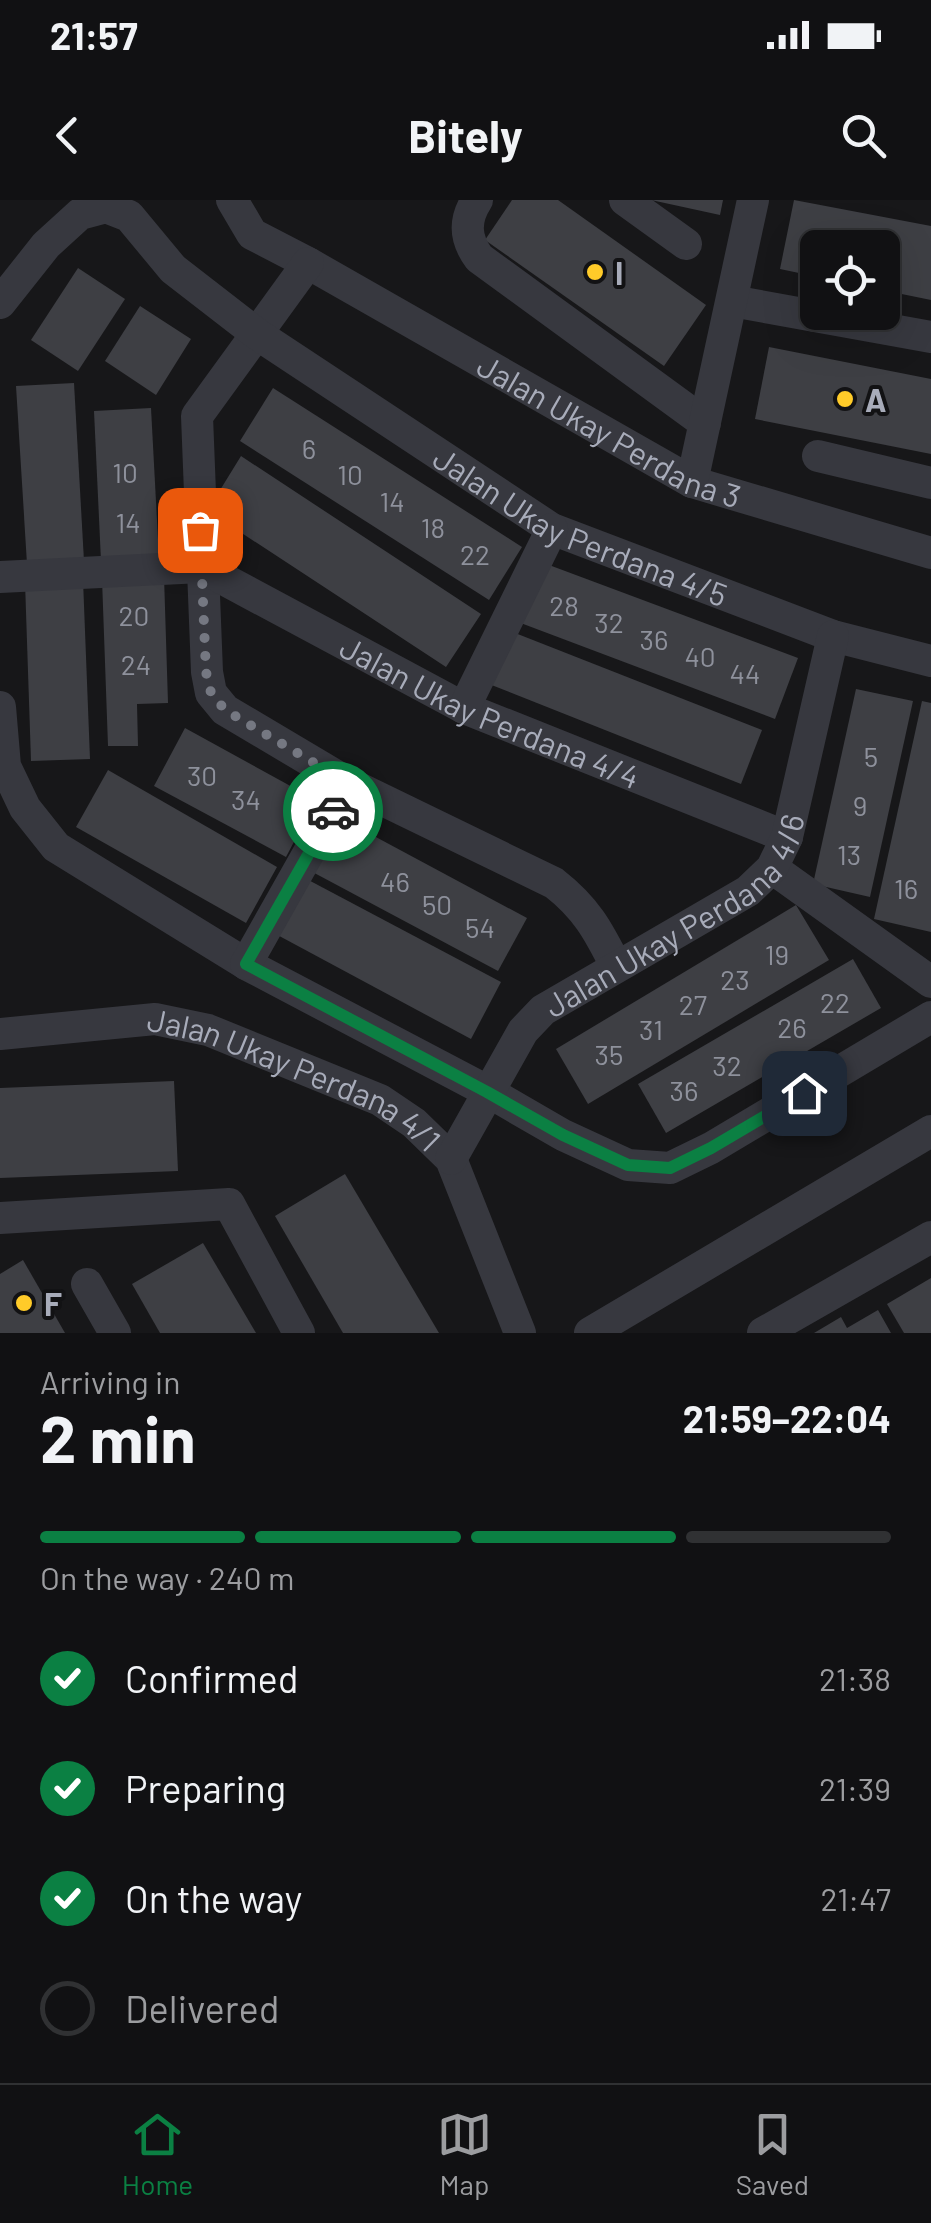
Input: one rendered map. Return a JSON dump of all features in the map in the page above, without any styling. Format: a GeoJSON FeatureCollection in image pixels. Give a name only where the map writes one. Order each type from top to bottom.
{"type":"FeatureCollection","features":[{"type":"Feature","properties":{"kind":"street","name":"Jalan Ukay Perdana 3"},"geometry":{"type":"LineString","coordinates":[[232,200],[252,234],[692,482],[931,553]]}},
{"type":"Feature","properties":{"kind":"street"},"geometry":{"type":"LineString","coordinates":[[477,200],[467,222],[470,245],[479,258],[707,412]]}},
{"type":"Feature","properties":{"kind":"street"},"geometry":{"type":"LineString","coordinates":[[625,200],[686,244]]}},
{"type":"Feature","properties":{"kind":"street"},"geometry":{"type":"LineString","coordinates":[[692,482],[753,200]]}},
{"type":"Feature","properties":{"kind":"street","name":"Jalan Ukay Perdana 4/5"},"geometry":{"type":"LineString","coordinates":[[0,303],[80,214],[106,207],[130,216],[173,269],[257,334],[552,529],[833,636],[931,662]]}},
{"type":"Feature","properties":{"kind":"street"},"geometry":{"type":"LineString","coordinates":[[308,263],[197,416],[206,672],[211,693],[225,710],[348,783],[554,882],[586,911],[616,966]]}},
{"type":"Feature","properties":{"kind":"street"},"geometry":{"type":"LineString","coordinates":[[732,301],[931,337]]}},
{"type":"Feature","properties":{"kind":"street"},"geometry":{"type":"LineString","coordinates":[[818,456],[931,483]]}},
{"type":"Feature","properties":{"kind":"street"},"geometry":{"type":"LineString","coordinates":[[464,708],[552,529]]}},
{"type":"Feature","properties":{"kind":"street"},"geometry":{"type":"LineString","coordinates":[[0,577],[202,567]]}},
{"type":"Feature","properties":{"kind":"street","name":"Jalan Ukay Perdana 4/4"},"geometry":{"type":"LineString","coordinates":[[202,567],[464,708],[786,837]]}},
{"type":"Feature","properties":{"kind":"street","name":"Jalan Ukay Perdana 4/6"},"geometry":{"type":"LineString","coordinates":[[451,1159],[523,1031],[542,1010],[748,891],[772,868],[786,837],[833,636]]}},
{"type":"Feature","properties":{"kind":"street"},"geometry":{"type":"LineString","coordinates":[[0,708],[4,766],[26,808],[56,847],[246,964],[563,1135],[628,1165],[670,1168],[711,1148],[931,1017]]}},
{"type":"Feature","properties":{"kind":"street"},"geometry":{"type":"LineString","coordinates":[[246,964],[348,783]]}},
{"type":"Feature","properties":{"kind":"street"},"geometry":{"type":"LineString","coordinates":[[772,868],[931,982]]}},
{"type":"Feature","properties":{"kind":"street","name":"Jalan Ukay Perdana 4/1"},"geometry":{"type":"LineString","coordinates":[[0,1034],[155,1019],[208,1030],[380,1100],[414,1123],[451,1159],[520,1333]]}},
{"type":"Feature","properties":{"kind":"street"},"geometry":{"type":"LineString","coordinates":[[590,1333],[931,1131]]}},
{"type":"Feature","properties":{"kind":"street"},"geometry":{"type":"LineString","coordinates":[[0,1218],[229,1204],[299,1333]]}},
{"type":"Feature","properties":{"kind":"street"},"geometry":{"type":"LineString","coordinates":[[763,1333],[931,1237]]}},
{"type":"Feature","properties":{"kind":"street"},"geometry":{"type":"LineString","coordinates":[[87,1284],[115,1333]]}},
{"type":"Feature","properties":{"kind":"building","name":"I"},"geometry":{"type":"Polygon","coordinates":[[[512,200],[558,200],[706,305],[664,366],[485,240],[512,200]]]}},
{"type":"Feature","properties":{"kind":"building"},"geometry":{"type":"Polygon","coordinates":[[[651,200],[723,200],[720,215],[651,200]]]}},
{"type":"Feature","properties":{"kind":"building"},"geometry":{"type":"Polygon","coordinates":[[[794,200],[931,226],[931,300],[900,294],[900,230],[800,230],[800,273],[780,269],[794,200]]]}},
{"type":"Feature","properties":{"kind":"building"},"geometry":{"type":"Polygon","coordinates":[[[78,268],[125,299],[78,371],[31,340],[78,268]]]}},
{"type":"Feature","properties":{"kind":"building"},"geometry":{"type":"Polygon","coordinates":[[[140,306],[191,339],[156,395],[105,361],[140,306]]]}},
{"type":"Feature","properties":{"kind":"building","name":"A"},"geometry":{"type":"Polygon","coordinates":[[[769,347],[931,379],[931,454],[755,419],[769,347]]]}},
{"type":"Feature","properties":{"kind":"building"},"geometry":{"type":"Polygon","coordinates":[[[74,383],[84,561],[27,564],[16,386],[74,383]]]}},
{"type":"Feature","properties":{"kind":"building"},"geometry":{"type":"Polygon","coordinates":[[[273,388],[522,547],[489,600],[240,441],[273,388]]]}},
{"type":"Feature","properties":{"kind":"building"},"geometry":{"type":"Polygon","coordinates":[[[151,408],[159,558],[101,561],[94,411],[151,408]]]}},
{"type":"Feature","properties":{"kind":"building"},"geometry":{"type":"Polygon","coordinates":[[[241,456],[481,614],[446,667],[231,526],[241,511],[217,495],[241,456]]]}},
{"type":"Feature","properties":{"kind":"building"},"geometry":{"type":"Polygon","coordinates":[[[541,562],[798,658],[775,719],[518,622],[541,562]]]}},
{"type":"Feature","properties":{"kind":"building"},"geometry":{"type":"Polygon","coordinates":[[[164,576],[168,703],[137,704],[138,746],[108,746],[102,579],[164,576]]]}},
{"type":"Feature","properties":{"kind":"building"},"geometry":{"type":"Polygon","coordinates":[[[83,580],[90,759],[31,761],[25,582],[83,580]]]}},
{"type":"Feature","properties":{"kind":"building"},"geometry":{"type":"Polygon","coordinates":[[[510,631],[762,730],[741,784],[489,684],[510,631]]]}},
{"type":"Feature","properties":{"kind":"building"},"geometry":{"type":"Polygon","coordinates":[[[856,689],[913,701],[870,897],[813,884],[856,689]]]}},
{"type":"Feature","properties":{"kind":"building"},"geometry":{"type":"Polygon","coordinates":[[[922,701],[931,703],[931,932],[874,919],[922,701]]]}},
{"type":"Feature","properties":{"kind":"building"},"geometry":{"type":"Polygon","coordinates":[[[185,728],[316,800],[286,857],[154,786],[185,728]]]}},
{"type":"Feature","properties":{"kind":"building"},"geometry":{"type":"Polygon","coordinates":[[[108,770],[277,867],[246,923],[76,827],[108,770]]]}},
{"type":"Feature","properties":{"kind":"building"},"geometry":{"type":"Polygon","coordinates":[[[333,814],[527,918],[498,971],[305,868],[333,814]]]}},
{"type":"Feature","properties":{"kind":"building"},"geometry":{"type":"Polygon","coordinates":[[[299,875],[501,982],[471,1039],[270,931],[299,875]]]}},
{"type":"Feature","properties":{"kind":"building"},"geometry":{"type":"Polygon","coordinates":[[[796,905],[829,960],[588,1104],[556,1049],[796,905]]]}},
{"type":"Feature","properties":{"kind":"building"},"geometry":{"type":"Polygon","coordinates":[[[853,959],[881,1008],[666,1133],[638,1084],[853,959]]]}},
{"type":"Feature","properties":{"kind":"building"},"geometry":{"type":"Polygon","coordinates":[[[174,1081],[178,1171],[0,1178],[0,1088],[174,1081]]]}},
{"type":"Feature","properties":{"kind":"building"},"geometry":{"type":"Polygon","coordinates":[[[345,1174],[439,1333],[343,1333],[275,1216],[345,1174]]]}},
{"type":"Feature","properties":{"kind":"building"},"geometry":{"type":"Polygon","coordinates":[[[203,1243],[256,1333],[160,1333],[132,1284],[203,1243]]]}},
{"type":"Feature","properties":{"kind":"building","name":"F"},"geometry":{"type":"Polygon","coordinates":[[[23,1260],[65,1333],[0,1333],[0,1274],[23,1260]]]}},
{"type":"Feature","properties":{"kind":"building"},"geometry":{"type":"Polygon","coordinates":[[[931,1278],[931,1333],[904,1333],[887,1304],[931,1278]]]}},
{"type":"Feature","properties":{"kind":"building"},"geometry":{"type":"Polygon","coordinates":[[[878,1310],[891,1333],[814,1333],[841,1317],[847,1328],[878,1310]]]}},
{"type":"Feature","properties":{"kind":"way so far"},"geometry":{"type":"LineString","coordinates":[[200,530],[206,672],[211,693],[225,710],[348,783],[333,811]]}},
{"type":"Feature","properties":{"kind":"place","name":"I"},"geometry":{"type":"Point","coordinates":[595,272]}},
{"type":"Feature","properties":{"kind":"place","name":"A"},"geometry":{"type":"Point","coordinates":[845,399]}},
{"type":"Feature","properties":{"kind":"place","name":"F"},"geometry":{"type":"Point","coordinates":[24,1303]}},
{"type":"Feature","properties":{"kind":"route"},"geometry":{"type":"LineString","coordinates":[[333,811],[246,964],[563,1135],[628,1165],[670,1168],[804,1093]]}}]}
